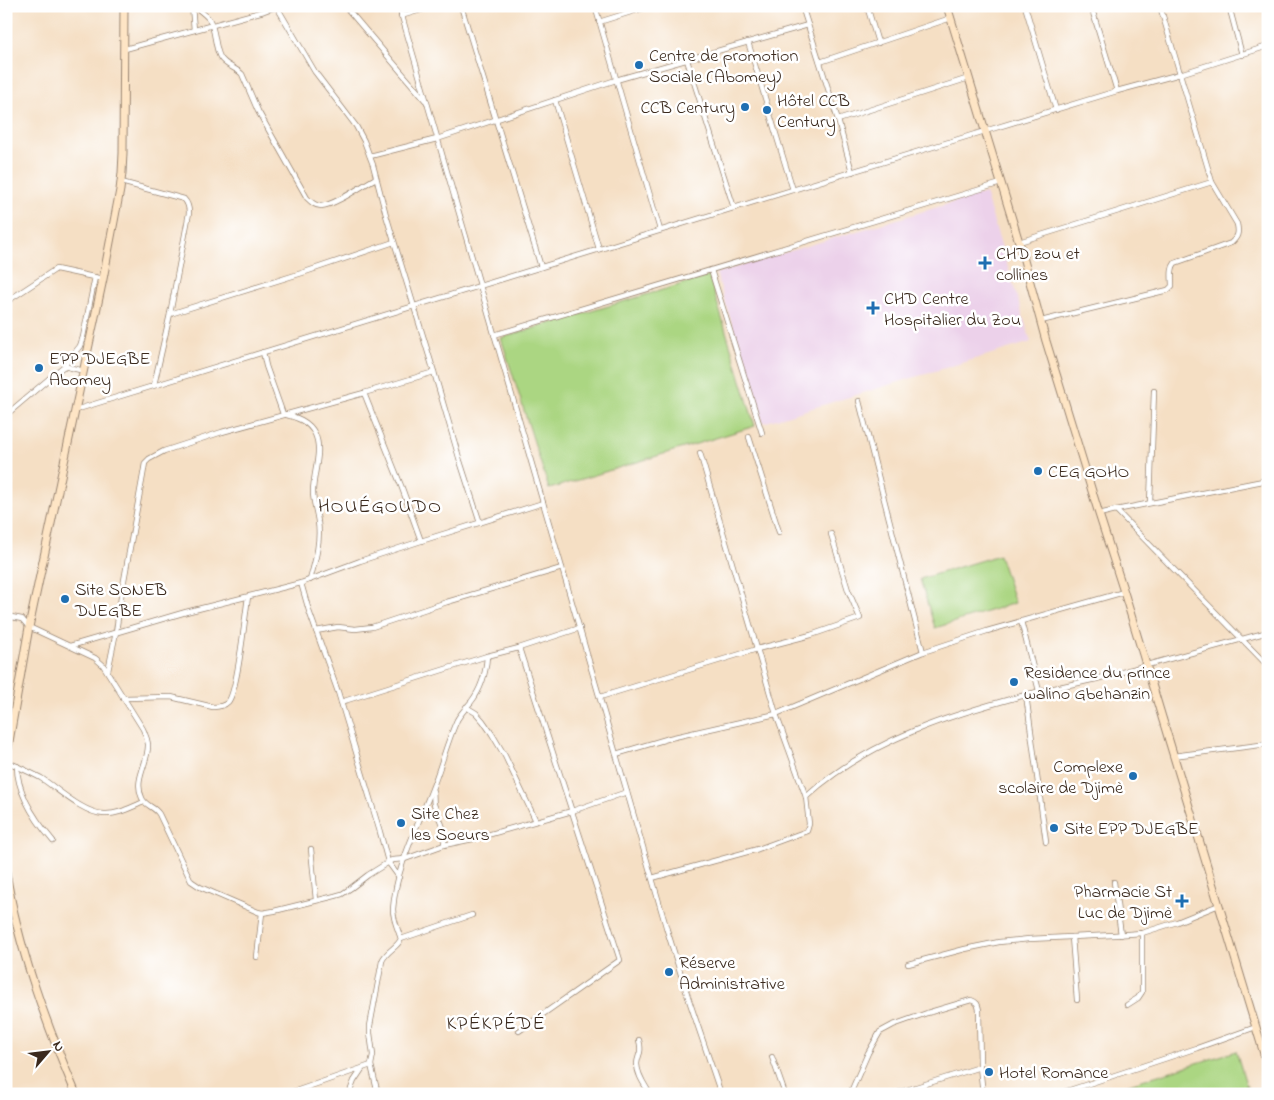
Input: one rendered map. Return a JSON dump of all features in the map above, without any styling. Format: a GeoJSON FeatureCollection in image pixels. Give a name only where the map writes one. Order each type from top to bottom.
{"type":"FeatureCollection","features":[{"type":"Feature","properties":{"kind":"street"},"geometry":{"type":"LineString","coordinates":[[124,6],[125,49],[121,182],[104,279],[29,627],[6,760],[42,779],[93,812],[112,814],[144,802]]}},
{"type":"Feature","properties":{"kind":"street"},"geometry":{"type":"LineString","coordinates":[[193,6],[194,30]]}},
{"type":"Feature","properties":{"kind":"street"},"geometry":{"type":"LineString","coordinates":[[193,6],[206,16],[212,25],[221,59],[242,74],[258,111],[307,198],[314,204],[321,206],[332,203],[376,178]]}},
{"type":"Feature","properties":{"kind":"street"},"geometry":{"type":"LineString","coordinates":[[253,6],[254,14]]}},
{"type":"Feature","properties":{"kind":"street"},"geometry":{"type":"LineString","coordinates":[[345,6],[426,102]]}},
{"type":"Feature","properties":{"kind":"street"},"geometry":{"type":"LineString","coordinates":[[399,6],[652,878],[689,1000],[721,1094]]}},
{"type":"Feature","properties":{"kind":"street"},"geometry":{"type":"LineString","coordinates":[[401,16],[434,6]]}},
{"type":"Feature","properties":{"kind":"street"},"geometry":{"type":"LineString","coordinates":[[461,6],[540,267]]}},
{"type":"Feature","properties":{"kind":"street"},"geometry":{"type":"LineString","coordinates":[[595,6],[660,230]]}},
{"type":"Feature","properties":{"kind":"street"},"geometry":{"type":"LineString","coordinates":[[599,22],[650,6]]}},
{"type":"Feature","properties":{"kind":"street"},"geometry":{"type":"LineString","coordinates":[[802,6],[838,120],[852,172]]}},
{"type":"Feature","properties":{"kind":"street"},"geometry":{"type":"LineString","coordinates":[[867,6],[878,43]]}},
{"type":"Feature","properties":{"kind":"street"},"geometry":{"type":"LineString","coordinates":[[947,6],[1099,514],[1268,1067]]}},
{"type":"Feature","properties":{"kind":"street"},"geometry":{"type":"LineString","coordinates":[[1025,6],[1056,110]]}},
{"type":"Feature","properties":{"kind":"street"},"geometry":{"type":"LineString","coordinates":[[1091,6],[1117,91]]}},
{"type":"Feature","properties":{"kind":"street"},"geometry":{"type":"LineString","coordinates":[[1041,321],[1168,290],[1172,286],[1172,270],[1176,263],[1231,243],[1236,239],[1239,231],[1212,182],[1160,6]]}},
{"type":"Feature","properties":{"kind":"street"},"geometry":{"type":"LineString","coordinates":[[1229,6],[1242,55]]}},
{"type":"Feature","properties":{"kind":"street"},"geometry":{"type":"LineString","coordinates":[[125,49],[277,7],[315,72],[356,126],[370,156],[394,242],[480,523]]}},
{"type":"Feature","properties":{"kind":"street"},"geometry":{"type":"LineString","coordinates":[[820,62],[951,18]]}},
{"type":"Feature","properties":{"kind":"street"},"geometry":{"type":"LineString","coordinates":[[370,156],[437,139],[616,80],[808,25]]}},
{"type":"Feature","properties":{"kind":"street"},"geometry":{"type":"LineString","coordinates":[[748,42],[793,190]]}},
{"type":"Feature","properties":{"kind":"street"},"geometry":{"type":"LineString","coordinates":[[75,410],[1268,46]]}},
{"type":"Feature","properties":{"kind":"street"},"geometry":{"type":"LineString","coordinates":[[687,60],[734,208]]}},
{"type":"Feature","properties":{"kind":"street"},"geometry":{"type":"LineString","coordinates":[[838,120],[969,78]]}},
{"type":"Feature","properties":{"kind":"street"},"geometry":{"type":"LineString","coordinates":[[555,100],[599,249]]}},
{"type":"Feature","properties":{"kind":"street"},"geometry":{"type":"LineString","coordinates":[[121,182],[184,199],[188,203],[189,208],[170,314],[154,385]]}},
{"type":"Feature","properties":{"kind":"street"},"geometry":{"type":"LineString","coordinates":[[1019,242],[1212,182]]}},
{"type":"Feature","properties":{"kind":"street"},"geometry":{"type":"LineString","coordinates":[[494,335],[1001,183]]}},
{"type":"Feature","properties":{"kind":"street"},"geometry":{"type":"LineString","coordinates":[[170,314],[394,242]]}},
{"type":"Feature","properties":{"kind":"street"},"geometry":{"type":"LineString","coordinates":[[6,302],[56,269],[104,279]]}},
{"type":"Feature","properties":{"kind":"street"},"geometry":{"type":"LineString","coordinates":[[711,270],[762,433]]}},
{"type":"Feature","properties":{"kind":"street"},"geometry":{"type":"LineString","coordinates":[[6,415],[64,366],[80,346],[95,277]]}},
{"type":"Feature","properties":{"kind":"street"},"geometry":{"type":"LineString","coordinates":[[263,352],[283,414]]}},
{"type":"Feature","properties":{"kind":"street"},"geometry":{"type":"LineString","coordinates":[[64,366],[84,371]]}},
{"type":"Feature","properties":{"kind":"street"},"geometry":{"type":"LineString","coordinates":[[108,672],[145,463],[149,459],[164,451],[222,432],[434,372]]}},
{"type":"Feature","properties":{"kind":"street"},"geometry":{"type":"LineString","coordinates":[[1150,503],[1154,391]]}},
{"type":"Feature","properties":{"kind":"street"},"geometry":{"type":"LineString","coordinates":[[364,393],[421,541]]}},
{"type":"Feature","properties":{"kind":"street"},"geometry":{"type":"LineString","coordinates":[[859,401],[922,652]]}},
{"type":"Feature","properties":{"kind":"street"},"geometry":{"type":"LineString","coordinates":[[283,414],[301,419],[308,424],[317,440],[313,492],[319,535],[316,558],[310,580]]}},
{"type":"Feature","properties":{"kind":"street"},"geometry":{"type":"LineString","coordinates":[[749,437],[779,532]]}},
{"type":"Feature","properties":{"kind":"street"},"geometry":{"type":"LineString","coordinates":[[652,878],[758,849],[805,832],[809,824],[806,797],[776,714],[700,452]]}},
{"type":"Feature","properties":{"kind":"street"},"geometry":{"type":"LineString","coordinates":[[1099,514],[1268,480]]}},
{"type":"Feature","properties":{"kind":"street"},"geometry":{"type":"LineString","coordinates":[[70,646],[186,612],[301,583],[421,541],[543,503]]}},
{"type":"Feature","properties":{"kind":"street"},"geometry":{"type":"LineString","coordinates":[[1116,510],[1268,666]]}},
{"type":"Feature","properties":{"kind":"street"},"geometry":{"type":"LineString","coordinates":[[600,697],[758,649],[811,635],[860,618],[848,590],[831,534]]}},
{"type":"Feature","properties":{"kind":"street"},"geometry":{"type":"LineString","coordinates":[[316,631],[338,627],[355,630],[372,627],[447,602],[562,568]]}},
{"type":"Feature","properties":{"kind":"street"},"geometry":{"type":"LineString","coordinates":[[301,583],[341,702],[388,862],[399,877]]}},
{"type":"Feature","properties":{"kind":"street"},"geometry":{"type":"LineString","coordinates":[[616,754],[670,738],[776,714],[922,652],[987,630],[1124,592]]}},
{"type":"Feature","properties":{"kind":"street"},"geometry":{"type":"LineString","coordinates":[[123,698],[171,697],[214,707],[227,703],[231,697],[239,661],[248,596]]}},
{"type":"Feature","properties":{"kind":"street"},"geometry":{"type":"LineString","coordinates":[[6,616],[22,619],[29,627],[95,658],[103,665],[147,738],[146,761],[138,784],[139,791],[144,802],[156,809],[159,814],[193,883],[262,913],[342,894],[388,862],[396,859],[405,858],[444,845],[473,840],[572,811],[627,792]]}},
{"type":"Feature","properties":{"kind":"street"},"geometry":{"type":"LineString","coordinates":[[1022,621],[1040,691]]}},
{"type":"Feature","properties":{"kind":"street"},"geometry":{"type":"LineString","coordinates":[[341,702],[580,628]]}},
{"type":"Feature","properties":{"kind":"street"},"geometry":{"type":"LineString","coordinates":[[806,797],[824,781],[852,761],[925,726],[1040,691],[1101,678],[1268,632]]}},
{"type":"Feature","properties":{"kind":"street"},"geometry":{"type":"LineString","coordinates":[[519,648],[620,960],[519,1031]]}},
{"type":"Feature","properties":{"kind":"street"},"geometry":{"type":"LineString","coordinates":[[401,939],[393,911],[399,877],[411,840],[433,788],[456,723],[461,713],[482,685],[487,656]]}},
{"type":"Feature","properties":{"kind":"street"},"geometry":{"type":"LineString","coordinates":[[1026,695],[1046,842]]}},
{"type":"Feature","properties":{"kind":"street"},"geometry":{"type":"LineString","coordinates":[[466,707],[484,721],[492,734],[536,821]]}},
{"type":"Feature","properties":{"kind":"street"},"geometry":{"type":"LineString","coordinates":[[1174,756],[1268,744]]}},
{"type":"Feature","properties":{"kind":"street"},"geometry":{"type":"LineString","coordinates":[[17,766],[18,780],[29,806],[53,841]]}},
{"type":"Feature","properties":{"kind":"street"},"geometry":{"type":"LineString","coordinates":[[433,788],[434,803],[446,838],[444,845]]}},
{"type":"Feature","properties":{"kind":"street"},"geometry":{"type":"LineString","coordinates":[[311,849],[316,900]]}},
{"type":"Feature","properties":{"kind":"street"},"geometry":{"type":"LineString","coordinates":[[6,872],[12,906],[28,964],[54,1040],[76,1094]]}},
{"type":"Feature","properties":{"kind":"street"},"geometry":{"type":"LineString","coordinates":[[1114,882],[1122,935]]}},
{"type":"Feature","properties":{"kind":"street"},"geometry":{"type":"LineString","coordinates":[[908,964],[999,942],[1142,933],[1219,906]]}},
{"type":"Feature","properties":{"kind":"street"},"geometry":{"type":"LineString","coordinates":[[256,957],[262,913]]}},
{"type":"Feature","properties":{"kind":"street"},"geometry":{"type":"LineString","coordinates":[[378,1094],[370,1065],[373,1055],[370,1026],[382,961],[401,939],[472,915]]}},
{"type":"Feature","properties":{"kind":"street"},"geometry":{"type":"LineString","coordinates":[[1127,1005],[1138,998],[1142,992],[1142,933]]}},
{"type":"Feature","properties":{"kind":"street"},"geometry":{"type":"LineString","coordinates":[[1072,937],[1077,1000]]}},
{"type":"Feature","properties":{"kind":"street"},"geometry":{"type":"LineString","coordinates":[[850,1094],[868,1053],[880,1032],[893,1025],[971,1000],[975,1001],[979,1010],[980,1067],[983,1094]]}},
{"type":"Feature","properties":{"kind":"street"},"geometry":{"type":"LineString","coordinates":[[1058,1094],[1256,1027]]}},
{"type":"Feature","properties":{"kind":"street"},"geometry":{"type":"LineString","coordinates":[[640,1040],[641,1048],[636,1062],[637,1068],[650,1094]]}},
{"type":"Feature","properties":{"kind":"street"},"geometry":{"type":"LineString","coordinates":[[772,1057],[785,1094]]}},
{"type":"Feature","properties":{"kind":"street"},"geometry":{"type":"LineString","coordinates":[[293,1092],[370,1065]]}},
{"type":"Feature","properties":{"kind":"street"},"geometry":{"type":"LineString","coordinates":[[894,1094],[980,1067]]}},
{"type":"Feature","properties":{"kind":"street"},"geometry":{"type":"LineString","coordinates":[[349,1094],[354,1081],[363,1068]]}},
{"type":"Feature","properties":{"kind":"shaded area","name":"CHD Centre Hospitalier du Zou"},"geometry":{"type":"Polygon","coordinates":[[[985,193],[1031,342],[763,423],[716,273],[985,193]]]}},
{"type":"Feature","properties":{"kind":"green space"},"geometry":{"type":"Polygon","coordinates":[[[709,276],[755,426],[549,489],[501,338],[709,276]]]}},
{"type":"Feature","properties":{"kind":"green space"},"geometry":{"type":"Polygon","coordinates":[[[999,555],[1015,603],[935,628],[920,579],[999,555]]]}},
{"type":"Feature","properties":{"kind":"green space"},"geometry":{"type":"Polygon","coordinates":[[[1236,1051],[1249,1094],[1097,1094],[1236,1051]]]}},
{"type":"Feature","properties":{"kind":"place","name":"Centre de promotion Sociale (Abomey)"},"geometry":{"type":"Point","coordinates":[639,65]}},
{"type":"Feature","properties":{"kind":"place","name":"CCB Century"},"geometry":{"type":"Point","coordinates":[745,107]}},
{"type":"Feature","properties":{"kind":"place","name":"Hôtel CCB Century"},"geometry":{"type":"Point","coordinates":[767,110]}},
{"type":"Feature","properties":{"kind":"place","name":"CHD zou et collines"},"geometry":{"type":"Point","coordinates":[985,263]}},
{"type":"Feature","properties":{"kind":"place","name":"CHD Centre Hospitalier du Zou"},"geometry":{"type":"Point","coordinates":[873,308]}},
{"type":"Feature","properties":{"kind":"place","name":"EPP DJEGBE Abomey"},"geometry":{"type":"Point","coordinates":[39,368]}},
{"type":"Feature","properties":{"kind":"place","name":"CEG GOHO"},"geometry":{"type":"Point","coordinates":[1038,471]}},
{"type":"Feature","properties":{"kind":"place","name":"Site SONEB DJEGBE"},"geometry":{"type":"Point","coordinates":[65,599]}},
{"type":"Feature","properties":{"kind":"place","name":"Residence du prince walino Gbehanzin"},"geometry":{"type":"Point","coordinates":[1014,682]}},
{"type":"Feature","properties":{"kind":"place","name":"Complexe scolaire de Djimè"},"geometry":{"type":"Point","coordinates":[1133,776]}},
{"type":"Feature","properties":{"kind":"place","name":"Site Chez les Soeurs"},"geometry":{"type":"Point","coordinates":[401,823]}},
{"type":"Feature","properties":{"kind":"place","name":"Site EPP DJEGBE"},"geometry":{"type":"Point","coordinates":[1054,828]}},
{"type":"Feature","properties":{"kind":"place","name":"Pharmacie St Luc de Djimè"},"geometry":{"type":"Point","coordinates":[1182,901]}},
{"type":"Feature","properties":{"kind":"place","name":"Réserve Administrative"},"geometry":{"type":"Point","coordinates":[669,972]}},
{"type":"Feature","properties":{"kind":"place","name":"Hotel Romance"},"geometry":{"type":"Point","coordinates":[989,1072]}},
{"type":"Feature","properties":{"kind":"district","name":"HOUÉGOUDO"},"geometry":{"type":"Point","coordinates":[380,505]}},
{"type":"Feature","properties":{"kind":"district","name":"KPÉKPÉDÉ"},"geometry":{"type":"Point","coordinates":[496,1022]}}]}
